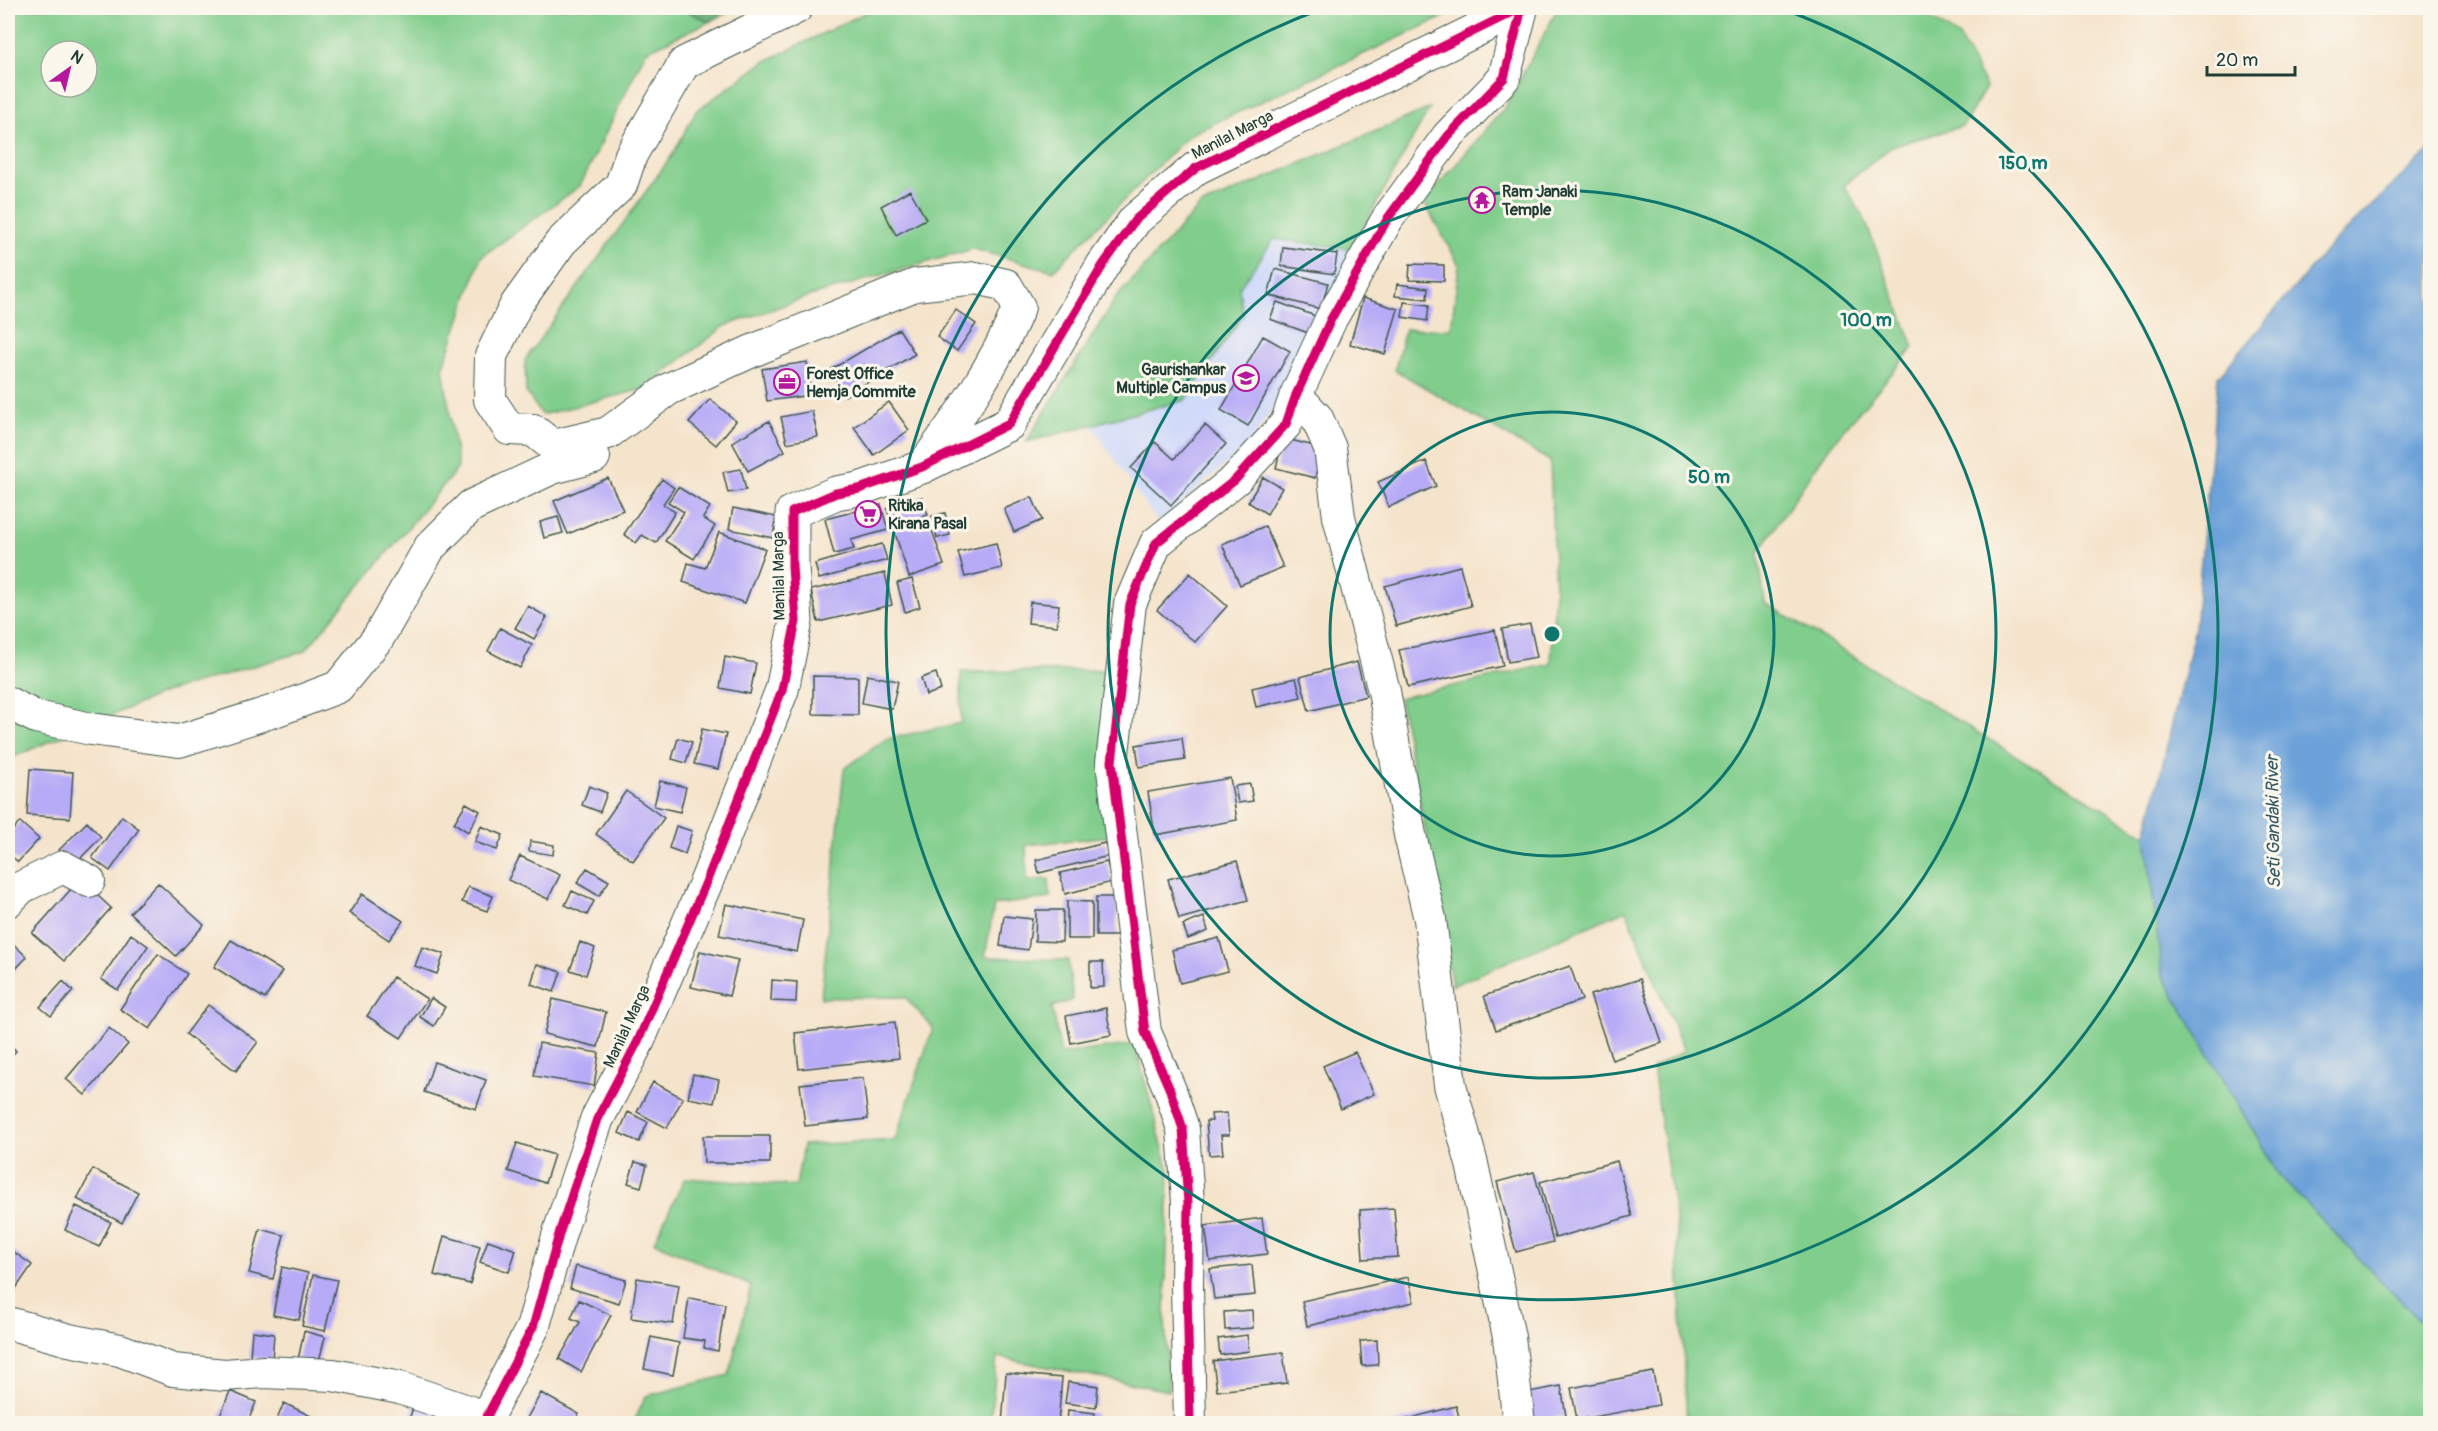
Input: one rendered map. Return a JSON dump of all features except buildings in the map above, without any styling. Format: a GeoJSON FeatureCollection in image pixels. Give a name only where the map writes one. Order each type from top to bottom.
{"type":"FeatureCollection","features":[{"type":"Feature","properties":{"kind":"street"},"geometry":{"type":"LineString","coordinates":[[796,8],[684,63],[631,155],[621,185],[561,242],[516,305],[490,356],[490,400],[509,429],[533,430],[553,446],[608,433],[669,389],[752,351],[915,285],[976,278],[1006,285],[1019,307],[1005,341],[961,414],[922,466]]}},
{"type":"Feature","properties":{"kind":"street"},"geometry":{"type":"LineString","coordinates":[[1190,1424],[1188,1203],[1183,1129],[1170,1090],[1144,1032],[1112,762],[1130,604],[1156,543],[1235,480],[1286,424],[1296,395],[1331,319],[1388,218],[1448,136],[1504,78],[1521,8]]}},
{"type":"Feature","properties":{"kind":"street","name":"Manilal Marga"},"geometry":{"type":"LineString","coordinates":[[484,1420],[533,1327],[560,1231],[597,1119],[638,1041],[711,870],[782,690],[796,621],[792,567],[792,512],[836,493],[859,489],[922,466],[1009,424],[1103,265],[1135,220],[1196,168],[1521,8]]}},
{"type":"Feature","properties":{"kind":"street"},"geometry":{"type":"LineString","coordinates":[[8,703],[36,717],[80,727],[179,741],[276,710],[338,687],[378,638],[430,547],[471,506],[552,468],[597,456],[627,437],[669,389]]}},
{"type":"Feature","properties":{"kind":"street"},"geometry":{"type":"LineString","coordinates":[[1296,395],[1317,418],[1330,448],[1339,517],[1384,691],[1410,835],[1430,919],[1450,1085],[1472,1164],[1509,1337],[1519,1424]]}},
{"type":"Feature","properties":{"kind":"street"},"geometry":{"type":"LineString","coordinates":[[8,901],[22,887],[63,867],[89,880]]}},
{"type":"Feature","properties":{"kind":"street"},"geometry":{"type":"LineString","coordinates":[[8,1323],[69,1340],[120,1350],[172,1370],[225,1376],[263,1372],[333,1375],[400,1388],[484,1420]]}},
{"type":"Feature","properties":{"kind":"shaded area","name":"Gaurishankar Multiple Campus"},"geometry":{"type":"Polygon","coordinates":[[[1274,238],[1351,249],[1306,356],[1250,443],[1158,523],[1091,425],[1185,400],[1239,288],[1274,238]]]}},
{"type":"Feature","properties":{"kind":"green space"},"geometry":{"type":"Polygon","coordinates":[[[8,8],[682,8],[709,22],[646,51],[580,186],[481,257],[443,368],[458,468],[305,651],[169,691],[8,759],[8,8]]]}},
{"type":"Feature","properties":{"kind":"green space"},"geometry":{"type":"Polygon","coordinates":[[[682,8],[736,8],[709,22],[682,8]]]}},
{"type":"Feature","properties":{"kind":"green space"},"geometry":{"type":"Polygon","coordinates":[[[875,8],[1463,8],[1189,135],[1053,271],[973,249],[810,296],[725,326],[643,389],[542,415],[526,392],[525,360],[673,154],[696,111],[764,62],[875,8]]]}},
{"type":"Feature","properties":{"kind":"green space"},"geometry":{"type":"Polygon","coordinates":[[[1558,8],[1916,8],[1959,37],[1986,87],[1963,126],[1893,146],[1844,185],[1864,218],[1914,347],[1830,446],[1758,553],[1765,603],[2146,835],[2162,974],[2280,1177],[2430,1331],[2430,1423],[1687,1423],[1676,1224],[1653,1068],[1684,1051],[1626,910],[1452,986],[1435,878],[1399,698],[1551,664],[1555,590],[1550,461],[1395,370],[1405,329],[1451,329],[1459,265],[1424,202],[1506,106],[1558,8]]]}},
{"type":"Feature","properties":{"kind":"green space"},"geometry":{"type":"Polygon","coordinates":[[[1430,108],[1351,249],[1274,239],[1239,288],[1243,315],[1185,400],[1026,442],[1116,298],[1200,206],[1430,108]]]}},
{"type":"Feature","properties":{"kind":"green space"},"geometry":{"type":"Polygon","coordinates":[[[1108,670],[1111,836],[1026,845],[1027,880],[1049,879],[1050,898],[994,905],[985,957],[1068,960],[1073,1000],[1052,1007],[1061,1054],[1135,1044],[1169,1171],[1165,1319],[1169,1391],[997,1357],[990,1423],[633,1424],[646,1396],[729,1375],[751,1286],[654,1242],[685,1178],[796,1186],[803,1145],[895,1140],[933,1028],[905,997],[821,998],[844,769],[886,739],[961,723],[961,672],[1108,670]]]}},
{"type":"Feature","properties":{"kind":"water","name":"Seti Gandaki River"},"geometry":{"type":"Polygon","coordinates":[[[2430,149],[2430,1331],[2280,1177],[2162,974],[2146,835],[2195,627],[2218,377],[2328,248],[2430,149]]]}},
{"type":"Feature","properties":{"kind":"cycle path"},"geometry":{"type":"LineString","coordinates":[[483,1424],[533,1327],[560,1231],[597,1119],[638,1041],[707,880],[782,690],[796,621],[792,567],[792,512],[836,493],[859,489],[922,467],[1009,424],[1103,265],[1135,220],[1196,168],[1521,8]]}},
{"type":"Feature","properties":{"kind":"cycle path"},"geometry":{"type":"LineString","coordinates":[[1190,1424],[1188,1203],[1183,1129],[1170,1090],[1145,1032],[1112,762],[1130,604],[1156,543],[1235,480],[1286,424],[1296,395],[1331,319],[1388,218],[1448,136],[1504,78],[1522,8]]}},
{"type":"Feature","properties":{"kind":"place","name":"Ram Janaki Temple"},"geometry":{"type":"Point","coordinates":[1482,200]}},
{"type":"Feature","properties":{"kind":"place","name":"Gaurishankar Multiple Campus"},"geometry":{"type":"Point","coordinates":[1246,378]}},
{"type":"Feature","properties":{"kind":"place","name":"Forest Office Hemja Commite"},"geometry":{"type":"Point","coordinates":[787,382]}},
{"type":"Feature","properties":{"kind":"place","name":"Ritika Kirana Pasal"},"geometry":{"type":"Point","coordinates":[868,514]}}]}
